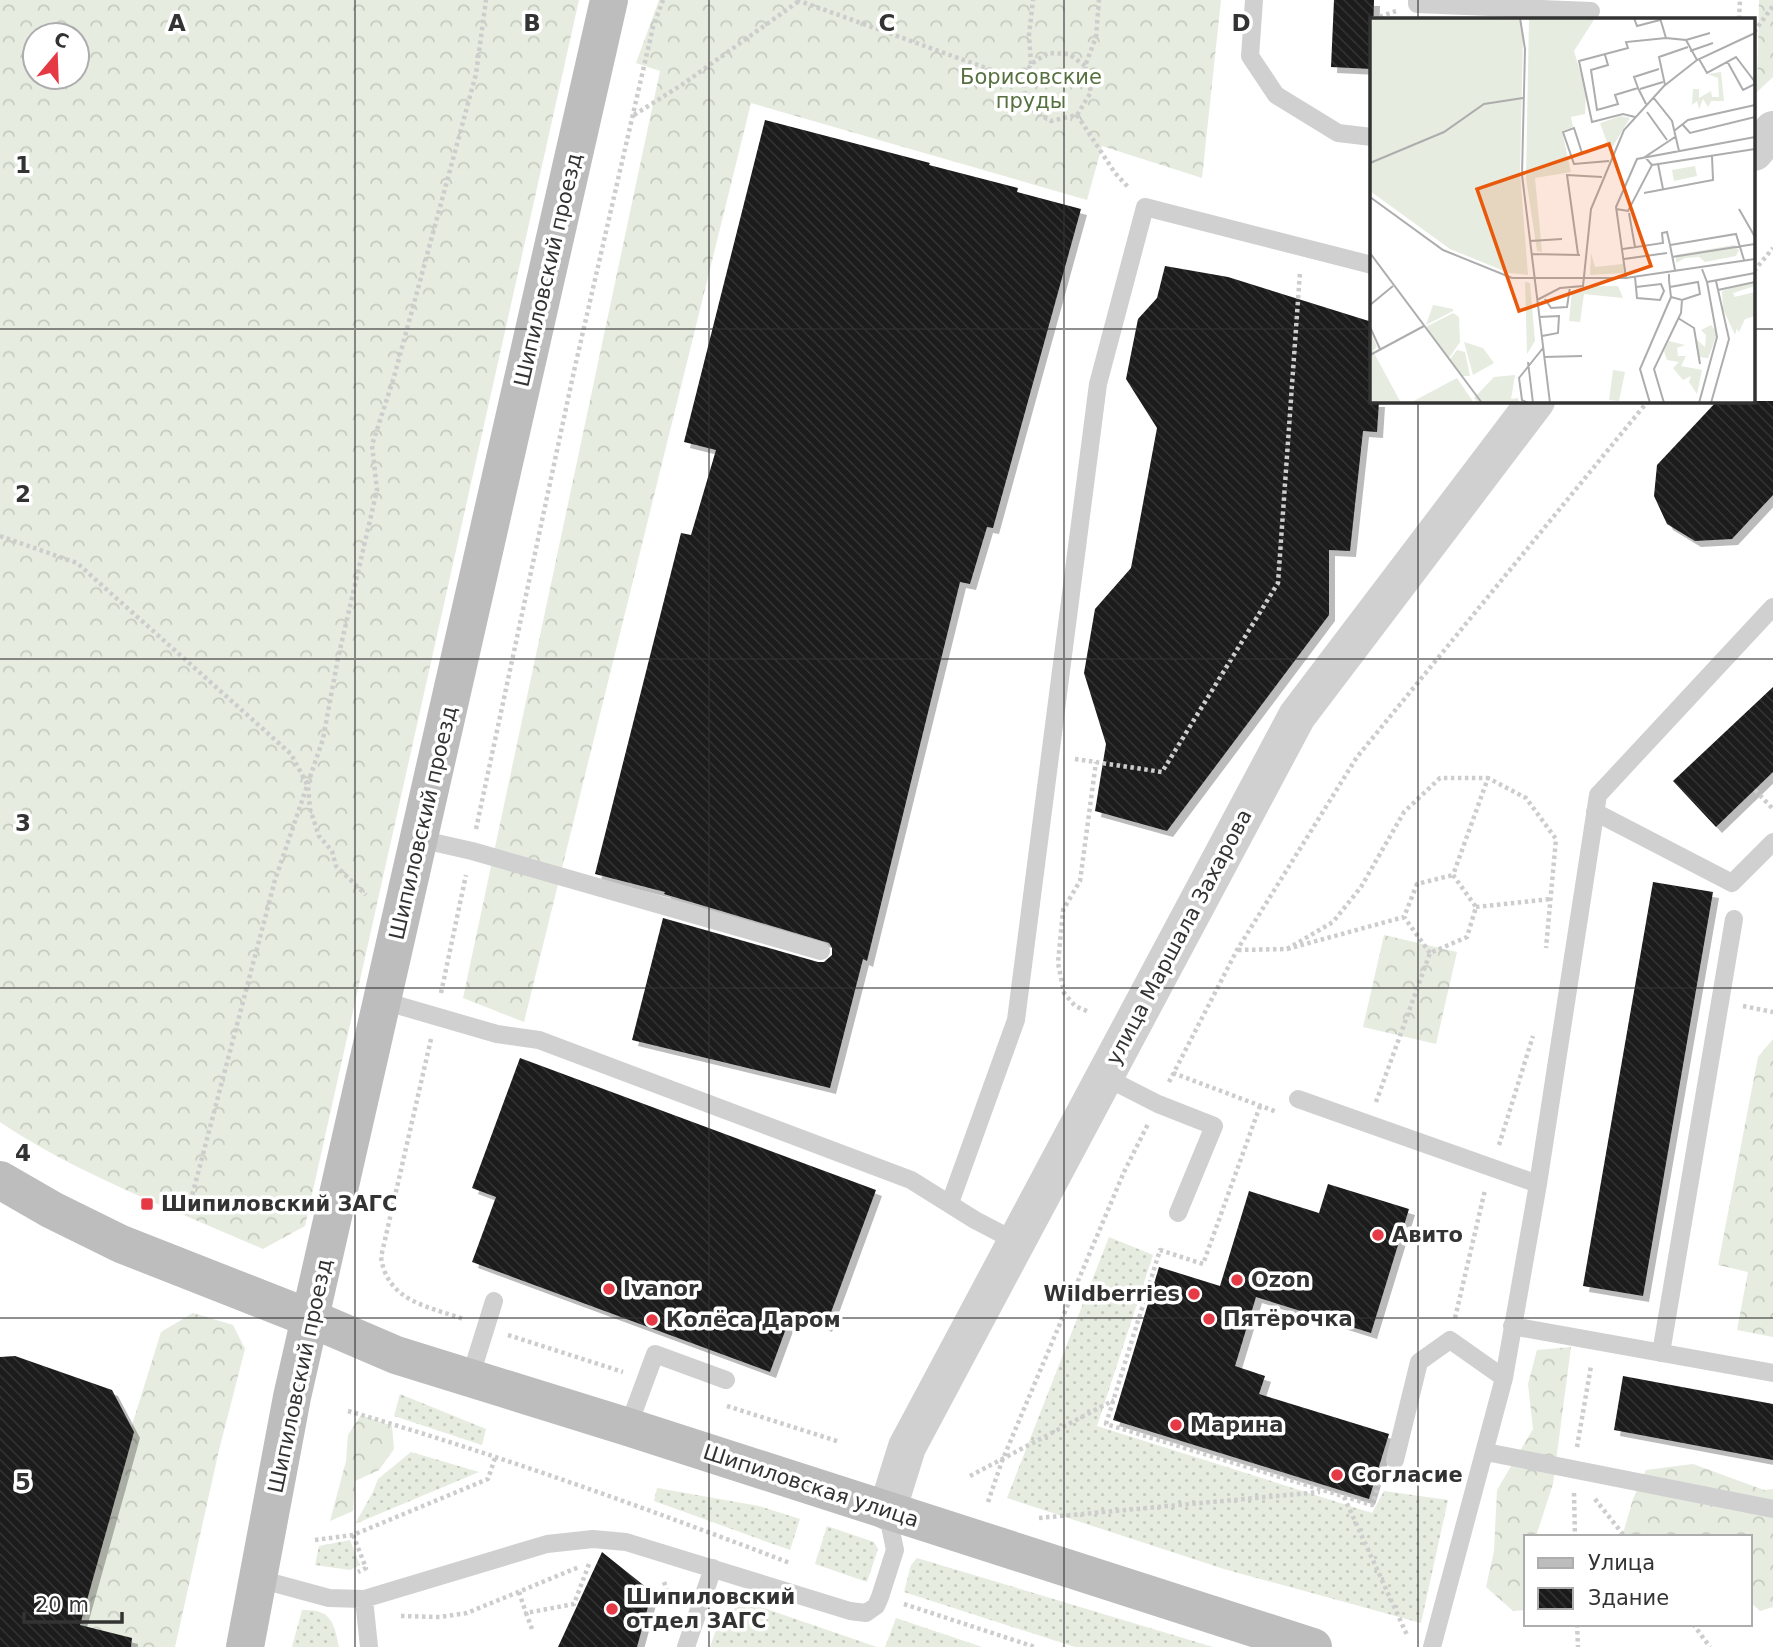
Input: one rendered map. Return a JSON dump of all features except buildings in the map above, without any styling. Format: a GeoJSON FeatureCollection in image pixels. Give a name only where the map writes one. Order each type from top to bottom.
{"type":"FeatureCollection","features":[{"type":"Feature","properties":{"kind":"main road","name":"Шипиловский проезд"},"geometry":{"type":"LineString","coordinates":[[245,1647],[292,1397],[312,1319],[609,0]]}},
{"type":"Feature","properties":{"kind":"main road","name":"Шипиловская улица"},"geometry":{"type":"LineString","coordinates":[[0,1180],[52,1210],[121,1244],[396,1355],[1313,1647]]}},
{"type":"Feature","properties":{"kind":"street"},"geometry":{"type":"LineString","coordinates":[[1756,150],[1773,130]]}},
{"type":"Feature","properties":{"kind":"street","name":"улица Маршала Захарова"},"geometry":{"type":"LineString","coordinates":[[887,1511],[907,1447],[1297,716],[1535,402]]}},
{"type":"Feature","properties":{"kind":"lane"},"geometry":{"type":"LineString","coordinates":[[1254,0],[1250,56],[1276,95],[1338,132],[1370,137]]}},
{"type":"Feature","properties":{"kind":"lane"},"geometry":{"type":"LineString","coordinates":[[1417,0],[1417,4],[1591,10]]}},
{"type":"Feature","properties":{"kind":"lane"},"geometry":{"type":"LineString","coordinates":[[950,1203],[1016,1020],[1098,384],[1146,207],[1370,264]]}},
{"type":"Feature","properties":{"kind":"lane"},"geometry":{"type":"LineString","coordinates":[[1432,1647],[1504,1378],[1538,1184],[1598,795],[1773,607]]}},
{"type":"Feature","properties":{"kind":"lane"},"geometry":{"type":"LineString","coordinates":[[1595,812],[1732,883],[1773,842]]}},
{"type":"Feature","properties":{"kind":"lane"},"geometry":{"type":"LineString","coordinates":[[419,839],[821,951]]}},
{"type":"Feature","properties":{"kind":"lane"},"geometry":{"type":"LineString","coordinates":[[1661,1353],[1734,919]]}},
{"type":"Feature","properties":{"kind":"lane"},"geometry":{"type":"LineString","coordinates":[[383,1001],[497,1034],[539,1040],[911,1180],[975,1220],[1017,1241]]}},
{"type":"Feature","properties":{"kind":"lane"},"geometry":{"type":"LineString","coordinates":[[1105,1077],[1158,1104],[1214,1126],[1178,1213]]}},
{"type":"Feature","properties":{"kind":"lane"},"geometry":{"type":"LineString","coordinates":[[1298,1099],[1538,1184]]}},
{"type":"Feature","properties":{"kind":"lane"},"geometry":{"type":"LineString","coordinates":[[470,1378],[494,1301]]}},
{"type":"Feature","properties":{"kind":"lane"},"geometry":{"type":"LineString","coordinates":[[1512,1326],[1773,1373]]}},
{"type":"Feature","properties":{"kind":"lane"},"geometry":{"type":"LineString","coordinates":[[1395,1460],[1419,1362],[1450,1340],[1504,1378]]}},
{"type":"Feature","properties":{"kind":"lane"},"geometry":{"type":"LineString","coordinates":[[628,1427],[655,1354],[726,1380]]}},
{"type":"Feature","properties":{"kind":"lane"},"geometry":{"type":"LineString","coordinates":[[1486,1452],[1773,1509]]}},
{"type":"Feature","properties":{"kind":"lane"},"geometry":{"type":"LineString","coordinates":[[259,1579],[329,1598],[364,1600],[547,1545],[593,1539],[626,1542],[850,1611],[866,1613],[876,1606],[895,1550],[887,1511]]}},
{"type":"Feature","properties":{"kind":"lane"},"geometry":{"type":"LineString","coordinates":[[686,1647],[713,1569]]}},
{"type":"Feature","properties":{"kind":"lane"},"geometry":{"type":"LineString","coordinates":[[364,1600],[369,1647]]}},
{"type":"Feature","properties":{"kind":"path"},"geometry":{"type":"LineString","coordinates":[[187,1215],[275,880],[323,739],[338,658],[377,490],[372,445],[394,377],[476,75],[486,0]]}},
{"type":"Feature","properties":{"kind":"path"},"geometry":{"type":"LineString","coordinates":[[411,1300],[397,1292],[388,1282],[381,1257],[436,1016],[574,371],[653,27],[663,0]]}},
{"type":"Feature","properties":{"kind":"path"},"geometry":{"type":"LineString","coordinates":[[633,116],[683,84],[799,0],[1022,81]]}},
{"type":"Feature","properties":{"kind":"path"},"geometry":{"type":"LineString","coordinates":[[1031,64],[1029,35],[1033,0]]}},
{"type":"Feature","properties":{"kind":"path"},"geometry":{"type":"LineString","coordinates":[[1085,66],[1069,54],[1048,53],[1031,64],[1022,81],[1028,107],[1051,121],[1077,115],[1091,92],[1085,66],[1096,37],[1099,0]]}},
{"type":"Feature","properties":{"kind":"path"},"geometry":{"type":"LineString","coordinates":[[1739,18],[1740,0]]}},
{"type":"Feature","properties":{"kind":"path"},"geometry":{"type":"LineString","coordinates":[[1756,29],[1773,6]]}},
{"type":"Feature","properties":{"kind":"path"},"geometry":{"type":"LineString","coordinates":[[1077,115],[1115,173]]}},
{"type":"Feature","properties":{"kind":"path"},"geometry":{"type":"LineString","coordinates":[[1756,269],[1773,248]]}},
{"type":"Feature","properties":{"kind":"path"},"geometry":{"type":"LineString","coordinates":[[1050,756],[1162,772],[1278,583],[1300,271]]}},
{"type":"Feature","properties":{"kind":"path"},"geometry":{"type":"LineString","coordinates":[[988,1502],[1002,1461],[1124,1171],[1237,950],[1357,757],[1647,402]]}},
{"type":"Feature","properties":{"kind":"path"},"geometry":{"type":"LineString","coordinates":[[0,536],[77,562],[291,754],[308,786],[310,809],[319,836],[332,852],[336,866],[366,895]]}},
{"type":"Feature","properties":{"kind":"path"},"geometry":{"type":"LineString","coordinates":[[1087,1011],[1075,1006],[1064,993],[1058,962],[1063,910],[1080,881],[1096,762]]}},
{"type":"Feature","properties":{"kind":"path"},"geometry":{"type":"LineString","coordinates":[[1287,948],[1334,922],[1361,887],[1405,812],[1440,778],[1489,778],[1525,798],[1556,839],[1546,950]]}},
{"type":"Feature","properties":{"kind":"path"},"geometry":{"type":"LineString","coordinates":[[1453,874],[1489,778]]}},
{"type":"Feature","properties":{"kind":"path"},"geometry":{"type":"LineString","coordinates":[[1755,790],[1773,809]]}},
{"type":"Feature","properties":{"kind":"path"},"geometry":{"type":"LineString","coordinates":[[1453,874],[1476,906]]}},
{"type":"Feature","properties":{"kind":"path"},"geometry":{"type":"LineString","coordinates":[[1404,917],[1417,884],[1453,874]]}},
{"type":"Feature","properties":{"kind":"path"},"geometry":{"type":"LineString","coordinates":[[1476,906],[1550,899],[1583,888]]}},
{"type":"Feature","properties":{"kind":"path"},"geometry":{"type":"LineString","coordinates":[[1368,1123],[1430,953],[1467,937],[1476,906]]}},
{"type":"Feature","properties":{"kind":"path"},"geometry":{"type":"LineString","coordinates":[[1237,950],[1287,948],[1404,917]]}},
{"type":"Feature","properties":{"kind":"path"},"geometry":{"type":"LineString","coordinates":[[1404,917],[1430,953]]}},
{"type":"Feature","properties":{"kind":"path"},"geometry":{"type":"LineString","coordinates":[[1450,1340],[1492,1167],[1536,1027]]}},
{"type":"Feature","properties":{"kind":"path"},"geometry":{"type":"LineString","coordinates":[[1173,1073],[1285,1115]]}},
{"type":"Feature","properties":{"kind":"path"},"geometry":{"type":"LineString","coordinates":[[1260,1106],[1203,1264],[1160,1250],[1106,1424],[1372,1505],[1380,1480],[1395,1460]]}},
{"type":"Feature","properties":{"kind":"path"},"geometry":{"type":"LineString","coordinates":[[1575,1535],[1573,1471],[1596,1341]]}},
{"type":"Feature","properties":{"kind":"path"},"geometry":{"type":"LineString","coordinates":[[970,1476],[1114,1400]]}},
{"type":"Feature","properties":{"kind":"path"},"geometry":{"type":"LineString","coordinates":[[348,1411],[704,1530]]}},
{"type":"Feature","properties":{"kind":"path"},"geometry":{"type":"LineString","coordinates":[[315,1540],[353,1535],[488,1479],[495,1458]]}},
{"type":"Feature","properties":{"kind":"path"},"geometry":{"type":"LineString","coordinates":[[1573,1471],[1623,1535]]}},
{"type":"Feature","properties":{"kind":"path"},"geometry":{"type":"LineString","coordinates":[[1039,1518],[1326,1491]]}},
{"type":"Feature","properties":{"kind":"path"},"geometry":{"type":"LineString","coordinates":[[1344,1497],[1407,1635]]}},
{"type":"Feature","properties":{"kind":"path"},"geometry":{"type":"LineString","coordinates":[[351,1575],[366,1568],[353,1535]]}},
{"type":"Feature","properties":{"kind":"path"},"geometry":{"type":"LineString","coordinates":[[390,1616],[440,1617],[467,1613],[578,1568],[588,1560],[573,1604],[526,1613]]}},
{"type":"Feature","properties":{"kind":"path"},"geometry":{"type":"LineString","coordinates":[[655,1577],[666,1583],[675,1610]]}},
{"type":"Feature","properties":{"kind":"path"},"geometry":{"type":"LineString","coordinates":[[519,1592],[532,1629]]}},
{"type":"Feature","properties":{"kind":"path"},"geometry":{"type":"LineString","coordinates":[[1577,1626],[1578,1647]]}},
{"type":"Feature","properties":{"kind":"path"},"geometry":{"type":"LineString","coordinates":[[1694,1626],[1710,1647]]}},
{"type":"Feature","properties":{"kind":"green space"},"geometry":{"type":"Polygon","coordinates":[[[0,0],[579,0],[305,1226],[263,1249],[95,1176],[0,1122],[0,0]]]}},
{"type":"Feature","properties":{"kind":"green space","name":"Борисовские пруды"},"geometry":{"type":"Polygon","coordinates":[[[659,0],[1221,0],[1202,178],[1102,146],[1087,200],[751,103],[524,1022],[463,998],[660,71],[636,63],[659,0]]]}},
{"type":"Feature","properties":{"kind":"green space"},"geometry":{"type":"Polygon","coordinates":[[[1759,0],[1773,0],[1773,77],[1757,92],[1759,0]]]}},
{"type":"Feature","properties":{"kind":"green space"},"geometry":{"type":"Polygon","coordinates":[[[1384,935],[1457,952],[1436,1044],[1363,1027],[1384,935]]]}},
{"type":"Feature","properties":{"kind":"green space"},"geometry":{"type":"Polygon","coordinates":[[[1773,1039],[1773,1337],[1737,1330],[1748,1272],[1718,1265],[1758,1057],[1773,1039]]]}},
{"type":"Feature","properties":{"kind":"green space"},"geometry":{"type":"Polygon","coordinates":[[[1109,1237],[1153,1255],[1097,1426],[1372,1513],[1384,1491],[1448,1500],[1421,1623],[1224,1569],[1007,1498],[1109,1237]]]}},
{"type":"Feature","properties":{"kind":"green space"},"geometry":{"type":"Polygon","coordinates":[[[193,1313],[233,1325],[245,1349],[219,1450],[175,1647],[63,1647],[161,1332],[193,1313]]]}},
{"type":"Feature","properties":{"kind":"green space"},"geometry":{"type":"Polygon","coordinates":[[[1571,1347],[1553,1484],[1538,1535],[1524,1535],[1524,1610],[1513,1611],[1486,1587],[1494,1551],[1497,1490],[1533,1429],[1528,1384],[1537,1350],[1571,1347]]]}},
{"type":"Feature","properties":{"kind":"green space"},"geometry":{"type":"Polygon","coordinates":[[[400,1394],[486,1429],[482,1445],[394,1416],[400,1394]]]}},
{"type":"Feature","properties":{"kind":"green space"},"geometry":{"type":"Polygon","coordinates":[[[361,1415],[392,1426],[394,1449],[379,1470],[355,1481],[353,1511],[330,1521],[346,1461],[348,1435],[361,1415]]]}},
{"type":"Feature","properties":{"kind":"green space"},"geometry":{"type":"Polygon","coordinates":[[[411,1452],[479,1472],[355,1524],[378,1479],[411,1452]]]}},
{"type":"Feature","properties":{"kind":"green space"},"geometry":{"type":"Polygon","coordinates":[[[1693,1464],[1764,1490],[1773,1489],[1773,1607],[1760,1611],[1752,1604],[1752,1535],[1623,1535],[1633,1499],[1646,1470],[1693,1464]]]}},
{"type":"Feature","properties":{"kind":"green space"},"geometry":{"type":"Polygon","coordinates":[[[657,1488],[759,1506],[800,1519],[790,1550],[654,1501],[657,1488]]]}},
{"type":"Feature","properties":{"kind":"green space"},"geometry":{"type":"Polygon","coordinates":[[[827,1526],[874,1542],[878,1549],[867,1582],[815,1564],[827,1526]]]}},
{"type":"Feature","properties":{"kind":"green space"},"geometry":{"type":"Polygon","coordinates":[[[350,1540],[360,1565],[350,1570],[315,1565],[319,1546],[350,1540]]]}},
{"type":"Feature","properties":{"kind":"green space"},"geometry":{"type":"Polygon","coordinates":[[[917,1558],[1213,1647],[1075,1647],[904,1592],[911,1565],[917,1558]]]}},
{"type":"Feature","properties":{"kind":"green space"},"geometry":{"type":"Polygon","coordinates":[[[755,1605],[877,1647],[710,1647],[720,1618],[735,1608],[755,1605]]]}},
{"type":"Feature","properties":{"kind":"green space"},"geometry":{"type":"Polygon","coordinates":[[[302,1610],[319,1612],[330,1619],[339,1647],[292,1647],[302,1610]]]}},
{"type":"Feature","properties":{"kind":"green space"},"geometry":{"type":"Polygon","coordinates":[[[896,1618],[982,1647],[885,1647],[896,1618]]]}},
{"type":"Feature","properties":{"kind":"place","name":"Шипиловский ЗАГС"},"geometry":{"type":"Point","coordinates":[147,1204]}},
{"type":"Feature","properties":{"kind":"place","name":"Авито"},"geometry":{"type":"Point","coordinates":[1378,1235]}},
{"type":"Feature","properties":{"kind":"place","name":"Ozon"},"geometry":{"type":"Point","coordinates":[1237,1280]}},
{"type":"Feature","properties":{"kind":"place","name":"Ivanor"},"geometry":{"type":"Point","coordinates":[609,1289]}},
{"type":"Feature","properties":{"kind":"place","name":"Wildberries"},"geometry":{"type":"Point","coordinates":[1194,1294]}},
{"type":"Feature","properties":{"kind":"place","name":"Пятёрочка"},"geometry":{"type":"Point","coordinates":[1209,1319]}},
{"type":"Feature","properties":{"kind":"place","name":"Колёса Даром"},"geometry":{"type":"Point","coordinates":[652,1320]}},
{"type":"Feature","properties":{"kind":"place","name":"Марина"},"geometry":{"type":"Point","coordinates":[1176,1425]}},
{"type":"Feature","properties":{"kind":"place","name":"Согласие"},"geometry":{"type":"Point","coordinates":[1337,1475]}},
{"type":"Feature","properties":{"kind":"place","name":"Шипиловский отдел ЗАГС"},"geometry":{"type":"Point","coordinates":[612,1609]}}]}
